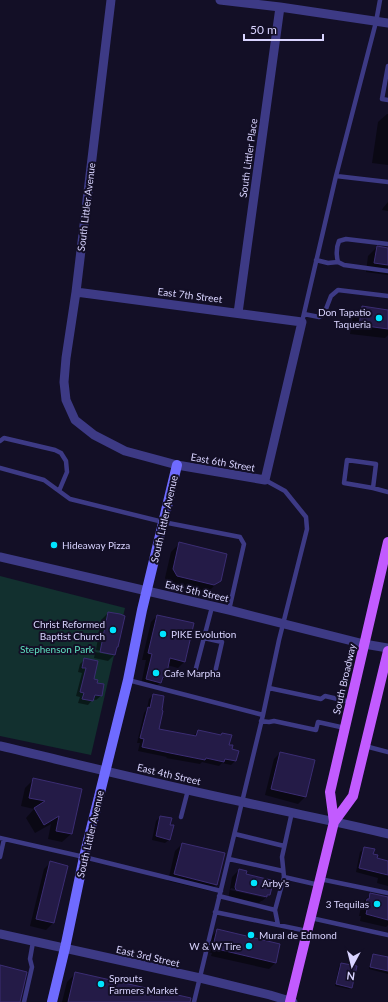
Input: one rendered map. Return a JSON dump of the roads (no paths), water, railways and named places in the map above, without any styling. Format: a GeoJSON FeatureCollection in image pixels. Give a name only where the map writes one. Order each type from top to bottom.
{"type":"FeatureCollection","features":[{"type":"Feature","properties":{"kind":"main road","name":"South Broadway"},"geometry":{"type":"LineString","coordinates":[[291,1002],[334,822],[330,792],[388,542]]}},
{"type":"Feature","properties":{"kind":"main road","name":"South Broadway"},"geometry":{"type":"LineString","coordinates":[[334,822],[353,796],[382,683],[388,650]]}},
{"type":"Feature","properties":{"kind":"street","name":"South Littler Avenue"},"geometry":{"type":"LineString","coordinates":[[52,1002],[84,857],[128,680],[142,610],[177,465],[125,451],[94,435],[75,420],[66,400],[64,382],[66,358],[76,292],[111,0]]}},
{"type":"Feature","properties":{"kind":"street"},"geometry":{"type":"LineString","coordinates":[[220,0],[280,7],[388,23]]}},
{"type":"Feature","properties":{"kind":"street","name":"South Littler Place"},"geometry":{"type":"LineString","coordinates":[[238,313],[280,7]]}},
{"type":"Feature","properties":{"kind":"street","name":"East 7th Street"},"geometry":{"type":"LineString","coordinates":[[76,292],[238,313],[303,318]]}},
{"type":"Feature","properties":{"kind":"street"},"geometry":{"type":"LineString","coordinates":[[265,480],[303,318]]}},
{"type":"Feature","properties":{"kind":"street","name":"East 6th Street"},"geometry":{"type":"LineString","coordinates":[[177,465],[265,480]]}},
{"type":"Feature","properties":{"kind":"street","name":"East 5th Street"},"geometry":{"type":"LineString","coordinates":[[0,557],[229,610],[388,650]]}},
{"type":"Feature","properties":{"kind":"street","name":"East 4th Street"},"geometry":{"type":"LineString","coordinates":[[0,746],[188,790],[388,834]]}},
{"type":"Feature","properties":{"kind":"street","name":"East 3rd Street"},"geometry":{"type":"LineString","coordinates":[[0,934],[200,978],[270,995],[291,1002]]}},
{"type":"Feature","properties":{"kind":"lane"},"geometry":{"type":"LineString","coordinates":[[380,0],[376,22],[336,176],[303,318],[319,317],[324,314],[331,296],[338,290],[388,296]]}},
{"type":"Feature","properties":{"kind":"lane"},"geometry":{"type":"LineString","coordinates":[[388,66],[382,99],[388,100]]}},
{"type":"Feature","properties":{"kind":"lane"},"geometry":{"type":"LineString","coordinates":[[336,176],[388,182]]}},
{"type":"Feature","properties":{"kind":"lane"},"geometry":{"type":"LineString","coordinates":[[338,262],[337,246],[339,241],[346,239],[388,244]]}},
{"type":"Feature","properties":{"kind":"lane"},"geometry":{"type":"LineString","coordinates":[[316,260],[328,263],[338,262],[344,265],[388,271]]}},
{"type":"Feature","properties":{"kind":"lane"},"geometry":{"type":"LineString","coordinates":[[0,441],[4,438],[55,450],[61,453],[66,461],[67,472],[59,491]]}},
{"type":"Feature","properties":{"kind":"lane"},"geometry":{"type":"LineString","coordinates":[[373,488],[376,464],[347,460],[344,482],[388,492]]}},
{"type":"Feature","properties":{"kind":"lane"},"geometry":{"type":"LineString","coordinates":[[0,468],[44,480],[70,499],[164,522],[240,537],[244,544],[229,610]]}},
{"type":"Feature","properties":{"kind":"lane"},"geometry":{"type":"LineString","coordinates":[[194,1002],[263,715],[278,640],[307,529],[306,516],[285,491],[265,480]]}},
{"type":"Feature","properties":{"kind":"lane"},"geometry":{"type":"LineString","coordinates":[[204,638],[222,642],[214,677],[195,672],[212,607]]}},
{"type":"Feature","properties":{"kind":"lane"},"geometry":{"type":"LineString","coordinates":[[128,680],[263,715]]}},
{"type":"Feature","properties":{"kind":"lane"},"geometry":{"type":"LineString","coordinates":[[269,688],[321,699],[325,696],[351,702]]}},
{"type":"Feature","properties":{"kind":"lane"},"geometry":{"type":"LineString","coordinates":[[261,721],[274,721],[316,730],[318,722],[345,728]]}},
{"type":"Feature","properties":{"kind":"lane"},"geometry":{"type":"LineString","coordinates":[[365,746],[388,752]]}},
{"type":"Feature","properties":{"kind":"lane"},"geometry":{"type":"LineString","coordinates":[[181,817],[188,790]]}},
{"type":"Feature","properties":{"kind":"lane"},"geometry":{"type":"LineString","coordinates":[[278,925],[275,910],[283,874],[282,857],[292,812]]}},
{"type":"Feature","properties":{"kind":"lane"},"geometry":{"type":"LineString","coordinates":[[235,834],[284,846]]}},
{"type":"Feature","properties":{"kind":"lane"},"geometry":{"type":"LineString","coordinates":[[0,856],[2,839],[84,857],[220,893],[275,910]]}},
{"type":"Feature","properties":{"kind":"lane"},"geometry":{"type":"LineString","coordinates":[[229,859],[283,874],[320,882],[388,893]]}},
{"type":"Feature","properties":{"kind":"lane"},"geometry":{"type":"LineString","coordinates":[[216,912],[307,931]]}},
{"type":"Feature","properties":{"kind":"lane"},"geometry":{"type":"LineString","coordinates":[[310,918],[388,936]]}},
{"type":"Feature","properties":{"kind":"lane"},"geometry":{"type":"LineString","coordinates":[[24,1002],[32,967],[30,959],[33,942]]}},
{"type":"Feature","properties":{"kind":"place","name":"Don Tapatio Taqueria"},"geometry":{"type":"Point","coordinates":[379,318]}},
{"type":"Feature","properties":{"kind":"place","name":"Hideaway Pizza"},"geometry":{"type":"Point","coordinates":[54,545]}},
{"type":"Feature","properties":{"kind":"place","name":"Christ Reformed Baptist Church"},"geometry":{"type":"Point","coordinates":[113,630]}},
{"type":"Feature","properties":{"kind":"place","name":"PIKE Evolution"},"geometry":{"type":"Point","coordinates":[163,634]}},
{"type":"Feature","properties":{"kind":"place","name":"Cafe Marpha"},"geometry":{"type":"Point","coordinates":[156,673]}},
{"type":"Feature","properties":{"kind":"place","name":"Arby's"},"geometry":{"type":"Point","coordinates":[254,883]}},
{"type":"Feature","properties":{"kind":"place","name":"3 Tequilas"},"geometry":{"type":"Point","coordinates":[377,904]}},
{"type":"Feature","properties":{"kind":"place","name":"Mural de Edmond"},"geometry":{"type":"Point","coordinates":[251,935]}},
{"type":"Feature","properties":{"kind":"place","name":"W & W Tire"},"geometry":{"type":"Point","coordinates":[249,946]}},
{"type":"Feature","properties":{"kind":"place","name":"Sprouts Farmers Market"},"geometry":{"type":"Point","coordinates":[101,984]}},
{"type":"Feature","properties":{"kind":"park label","name":"Stephenson Park"},"geometry":{"type":"Point","coordinates":[57,649]}}]}
